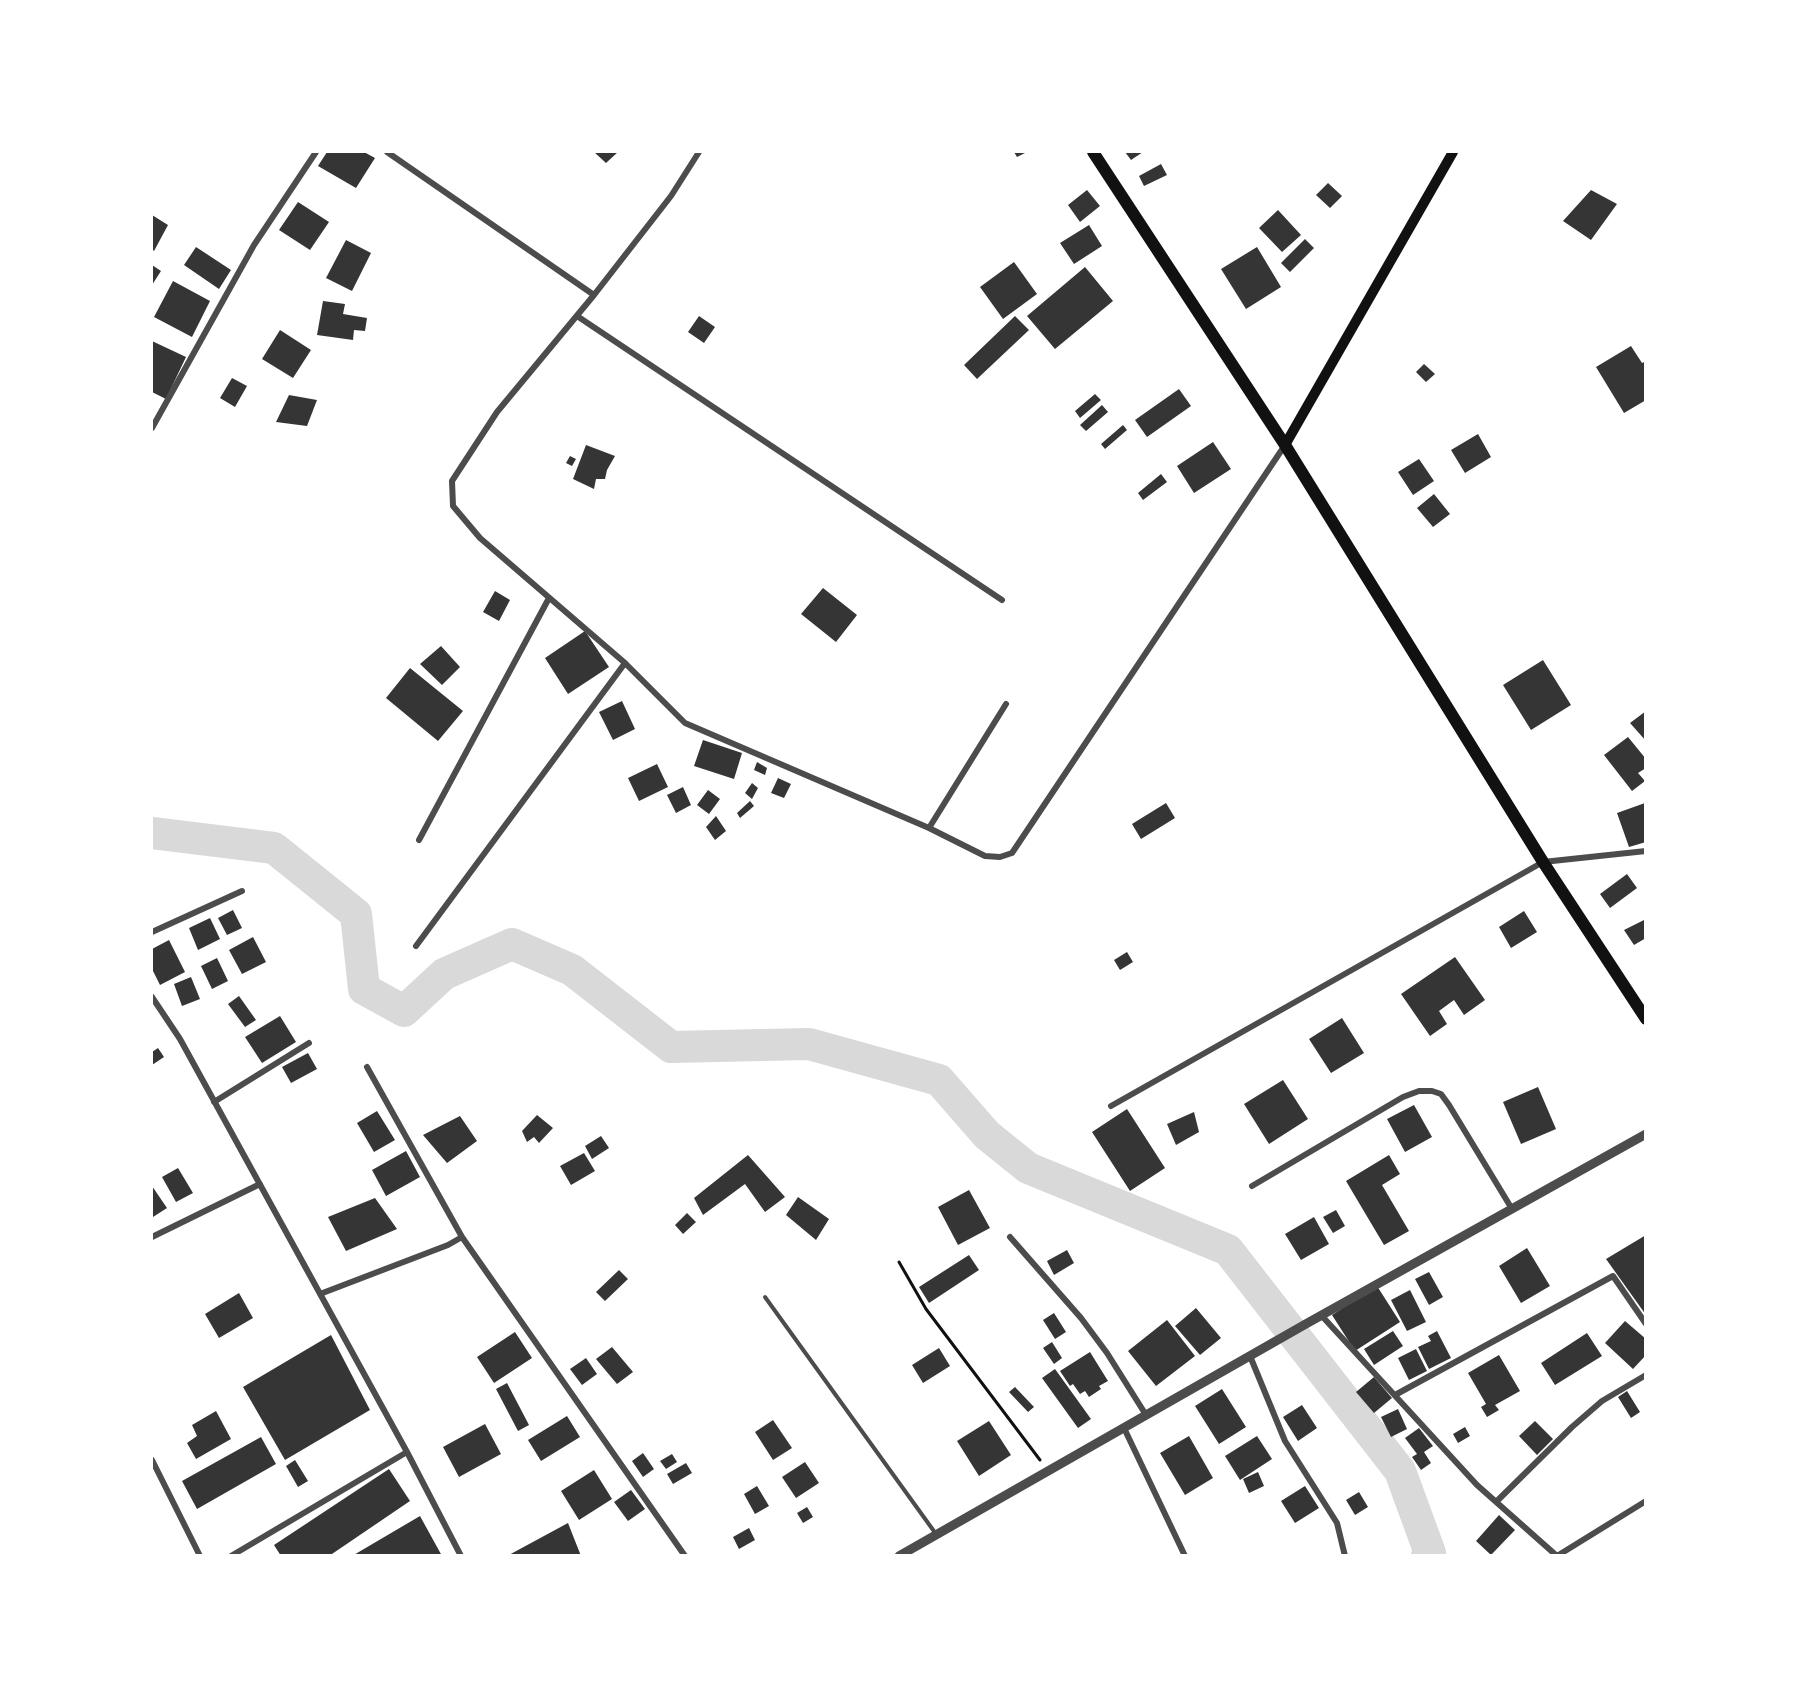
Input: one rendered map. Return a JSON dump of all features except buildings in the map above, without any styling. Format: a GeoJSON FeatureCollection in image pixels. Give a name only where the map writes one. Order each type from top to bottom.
{"type":"FeatureCollection","features":[{"type":"Feature","properties":{"kind":"main road"},"geometry":{"type":"LineString","coordinates":[[1093,152],[1285,445],[1543,862],[1646,1019]]}},
{"type":"Feature","properties":{"kind":"main road"},"geometry":{"type":"LineString","coordinates":[[1285,445],[1453,152]]}},
{"type":"Feature","properties":{"kind":"street"},"geometry":{"type":"LineString","coordinates":[[152,428],[254,245],[316,152]]}},
{"type":"Feature","properties":{"kind":"street"},"geometry":{"type":"LineString","coordinates":[[387,152],[594,295]]}},
{"type":"Feature","properties":{"kind":"street"},"geometry":{"type":"LineString","coordinates":[[699,152],[671,196],[594,295],[497,411],[452,481],[453,506],[480,538],[625,663],[685,723],[929,828],[985,856],[1000,857],[1012,853],[1285,445]]}},
{"type":"Feature","properties":{"kind":"street"},"geometry":{"type":"LineString","coordinates":[[576,316],[1002,600]]}},
{"type":"Feature","properties":{"kind":"street"},"geometry":{"type":"LineString","coordinates":[[419,840],[549,598]]}},
{"type":"Feature","properties":{"kind":"street"},"geometry":{"type":"LineString","coordinates":[[416,946],[625,663]]}},
{"type":"Feature","properties":{"kind":"street"},"geometry":{"type":"LineString","coordinates":[[929,828],[1006,704]]}},
{"type":"Feature","properties":{"kind":"street"},"geometry":{"type":"LineString","coordinates":[[1111,1106],[1543,862],[1646,852]]}},
{"type":"Feature","properties":{"kind":"street"},"geometry":{"type":"LineString","coordinates":[[152,932],[242,891]]}},
{"type":"Feature","properties":{"kind":"street"},"geometry":{"type":"LineString","coordinates":[[152,997],[180,1039],[407,1452],[461,1556]]}},
{"type":"Feature","properties":{"kind":"street"},"geometry":{"type":"LineString","coordinates":[[214,1101],[309,1043]]}},
{"type":"Feature","properties":{"kind":"street"},"geometry":{"type":"LineString","coordinates":[[367,1067],[462,1237],[685,1556]]}},
{"type":"Feature","properties":{"kind":"street"},"geometry":{"type":"LineString","coordinates":[[1251,1186],[1403,1097],[1419,1091],[1432,1091],[1441,1094],[1449,1104],[1512,1209]]}},
{"type":"Feature","properties":{"kind":"street"},"geometry":{"type":"LineString","coordinates":[[899,1556],[1304,1325],[1646,1134]]}},
{"type":"Feature","properties":{"kind":"street"},"geometry":{"type":"LineString","coordinates":[[152,1237],[260,1184]]}},
{"type":"Feature","properties":{"kind":"street"},"geometry":{"type":"LineString","coordinates":[[320,1294],[448,1245],[462,1237]]}},
{"type":"Feature","properties":{"kind":"street"},"geometry":{"type":"LineString","coordinates":[[1010,1237],[1100,1344],[1146,1415]]}},
{"type":"Feature","properties":{"kind":"street"},"geometry":{"type":"LineString","coordinates":[[1395,1395],[1613,1276],[1646,1324]]}},
{"type":"Feature","properties":{"kind":"street"},"geometry":{"type":"LineString","coordinates":[[1321,1316],[1477,1485],[1557,1556],[1646,1501]]}},
{"type":"Feature","properties":{"kind":"street"},"geometry":{"type":"LineString","coordinates":[[1250,1356],[1284,1441],[1337,1523],[1345,1556]]}},
{"type":"Feature","properties":{"kind":"street"},"geometry":{"type":"LineString","coordinates":[[1496,1502],[1572,1426],[1602,1401],[1646,1375]]}},
{"type":"Feature","properties":{"kind":"street"},"geometry":{"type":"LineString","coordinates":[[1124,1428],[1185,1556]]}},
{"type":"Feature","properties":{"kind":"street"},"geometry":{"type":"LineString","coordinates":[[231,1556],[407,1452]]}},
{"type":"Feature","properties":{"kind":"street"},"geometry":{"type":"LineString","coordinates":[[152,1460],[200,1556]]}},
{"type":"Feature","properties":{"kind":"lane"},"geometry":{"type":"LineString","coordinates":[[765,1297],[937,1534]]}},
{"type":"Feature","properties":{"kind":"path"},"geometry":{"type":"LineString","coordinates":[[900,1262],[926,1309],[1048,1471]]}},
{"type":"Feature","properties":{"kind":"waterway"},"geometry":{"type":"LineString","coordinates":[[152,833],[274,848],[356,914],[364,989],[404,1011],[444,974],[512,944],[572,970],[671,1047],[809,1044],[939,1080],[987,1135],[1028,1168],[1228,1250],[1400,1471],[1430,1553],[1427,1556]]}}]}
